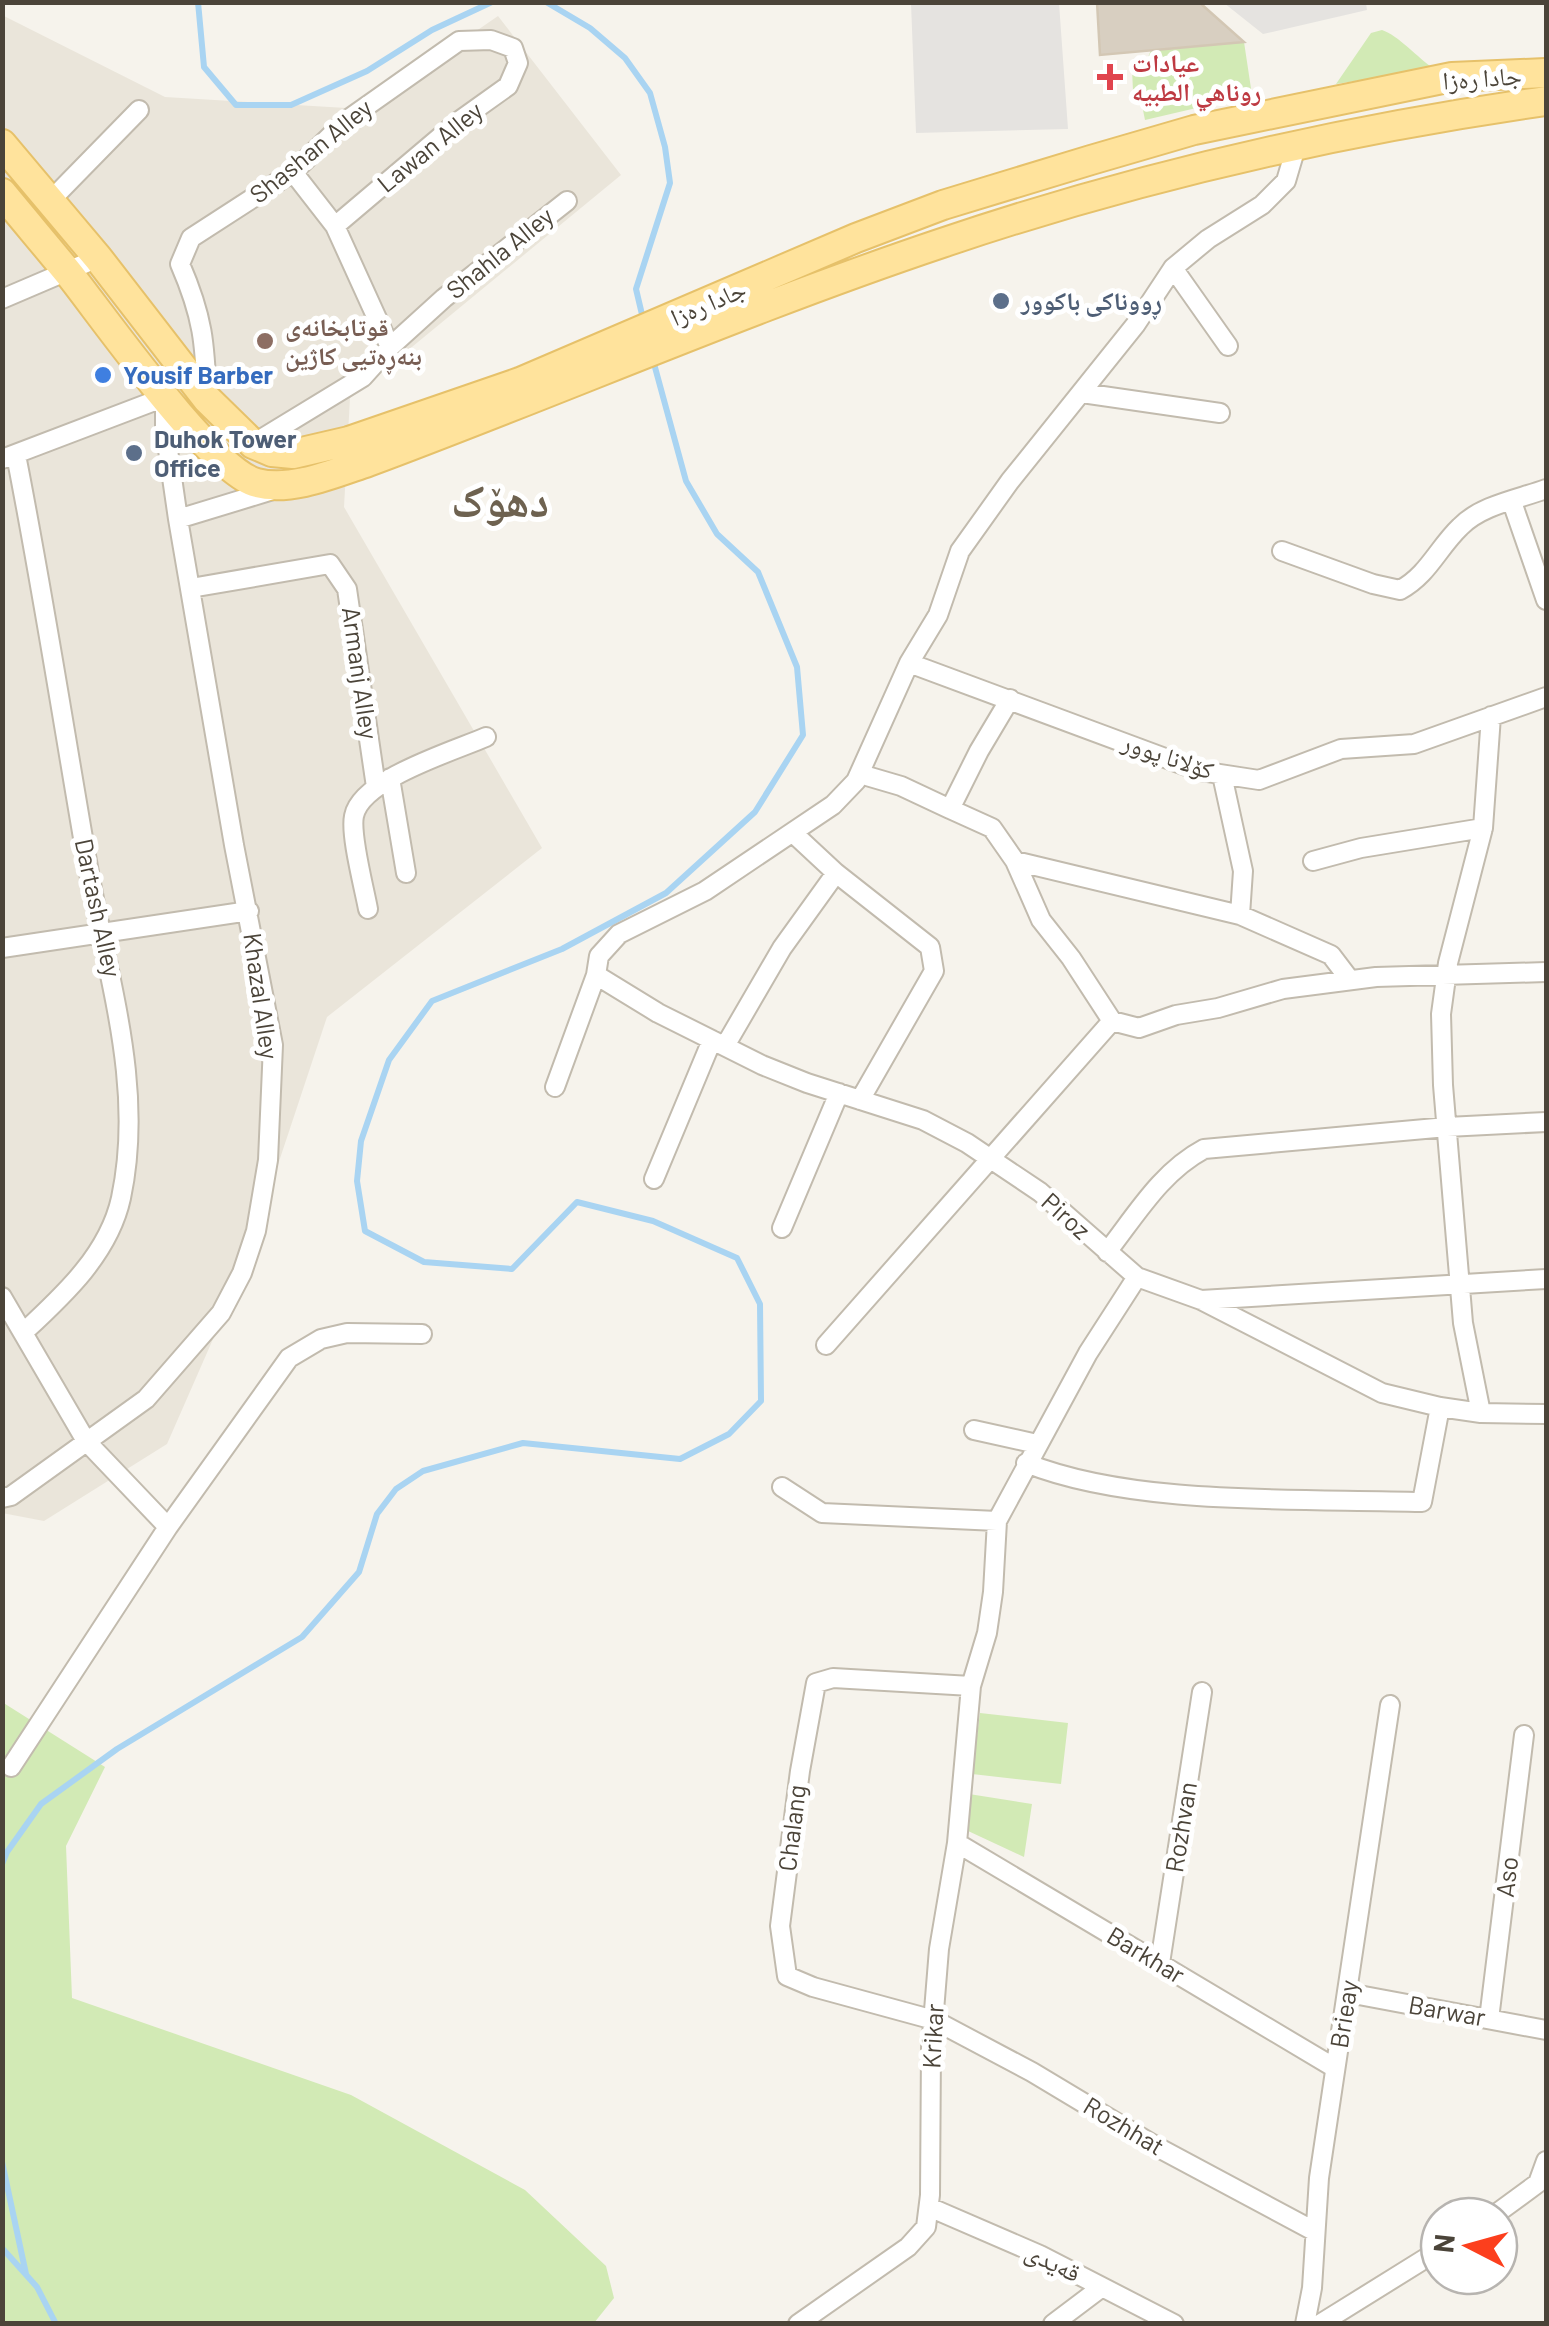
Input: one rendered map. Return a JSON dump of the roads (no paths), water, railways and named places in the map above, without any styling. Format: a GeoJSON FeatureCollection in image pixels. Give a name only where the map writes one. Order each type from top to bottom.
{"type":"FeatureCollection","features":[{"type":"Feature","properties":{"kind":"main road","name":"جادا ره‌زا"},"geometry":{"type":"LineString","coordinates":[[2,193],[165,397],[225,465],[244,479],[277,485],[368,462],[522,393],[740,304],[856,238],[943,206],[1194,130],[1452,77],[1546,73]]}},
{"type":"Feature","properties":{"kind":"main road","name":"جادا ره‌زا"},"geometry":{"type":"LineString","coordinates":[[740,304],[843,277],[986,228],[1118,189],[1296,147],[1546,102]]}},
{"type":"Feature","properties":{"kind":"main road"},"geometry":{"type":"LineString","coordinates":[[2,144],[98,258],[207,399],[253,444]]}},
{"type":"Feature","properties":{"kind":"main road","name":"جادا ره‌زا"},"geometry":{"type":"LineString","coordinates":[[253,444],[282,454],[326,448],[522,393]]}},
{"type":"Feature","properties":{"kind":"street","name":"Shashan Alley"},"geometry":{"type":"LineString","coordinates":[[207,399],[199,308],[180,264],[191,238],[293,172],[347,120],[459,41],[491,40],[513,48],[518,63]]}},
{"type":"Feature","properties":{"kind":"street","name":"Lawan Alley"},"geometry":{"type":"LineString","coordinates":[[335,226],[459,121],[508,86],[518,63]]}},
{"type":"Feature","properties":{"kind":"street"},"geometry":{"type":"LineString","coordinates":[[51,200],[139,110]]}},
{"type":"Feature","properties":{"kind":"street"},"geometry":{"type":"LineString","coordinates":[[555,1087],[596,975],[599,956],[619,934],[706,891],[794,833],[832,805],[860,774],[909,663],[938,615],[960,551],[1010,481],[1136,324],[1174,268],[1208,239],[1262,206],[1286,181],[1296,147]]}},
{"type":"Feature","properties":{"kind":"street"},"geometry":{"type":"LineString","coordinates":[[293,172],[335,226],[390,347]]}},
{"type":"Feature","properties":{"kind":"street","name":"Shahla Alley"},"geometry":{"type":"LineString","coordinates":[[253,444],[363,377],[444,298],[566,200]]}},
{"type":"Feature","properties":{"kind":"street"},"geometry":{"type":"LineString","coordinates":[[2,299],[98,258]]}},
{"type":"Feature","properties":{"kind":"street"},"geometry":{"type":"LineString","coordinates":[[1174,268],[1228,346]]}},
{"type":"Feature","properties":{"kind":"street"},"geometry":{"type":"LineString","coordinates":[[1082,393],[1220,414]]}},
{"type":"Feature","properties":{"kind":"street"},"geometry":{"type":"LineString","coordinates":[[9,457],[165,397]]}},
{"type":"Feature","properties":{"kind":"street","name":"Khazal Alley"},"geometry":{"type":"LineString","coordinates":[[7,1497],[146,1399],[221,1313],[242,1273],[256,1231],[268,1160],[273,1045],[178,519],[165,429],[165,397]]}},
{"type":"Feature","properties":{"kind":"street","name":"Dartash Alley"},"geometry":{"type":"LineString","coordinates":[[9,457],[122,1028],[129,1130],[121,1200],[103,1244],[71,1288],[25,1332]]}},
{"type":"Feature","properties":{"kind":"street"},"geometry":{"type":"LineString","coordinates":[[178,519],[311,479]]}},
{"type":"Feature","properties":{"kind":"street"},"geometry":{"type":"LineString","coordinates":[[1282,551],[1400,590],[1414,582],[1459,527],[1479,513],[1546,488]]}},
{"type":"Feature","properties":{"kind":"street"},"geometry":{"type":"LineString","coordinates":[[1512,502],[1546,600]]}},
{"type":"Feature","properties":{"kind":"street","name":"Armanj Alley"},"geometry":{"type":"LineString","coordinates":[[190,588],[330,564],[347,588],[383,783],[406,874]]}},
{"type":"Feature","properties":{"kind":"street","name":"کۆلانا پوور"},"geometry":{"type":"LineString","coordinates":[[909,663],[1200,771],[1259,780],[1340,749],[1414,744],[1546,697]]}},
{"type":"Feature","properties":{"kind":"street"},"geometry":{"type":"LineString","coordinates":[[950,809],[1010,699]]}},
{"type":"Feature","properties":{"kind":"street"},"geometry":{"type":"LineString","coordinates":[[1481,1413],[1464,1323],[1441,1014],[1446,975],[1483,828],[1490,716]]}},
{"type":"Feature","properties":{"kind":"street"},"geometry":{"type":"LineString","coordinates":[[368,909],[352,822],[362,800],[383,783],[486,737]]}},
{"type":"Feature","properties":{"kind":"street"},"geometry":{"type":"LineString","coordinates":[[860,774],[902,786],[992,828],[1015,861],[1041,920],[1112,1021],[1139,1028],[1283,989],[1350,980],[1546,972]]}},
{"type":"Feature","properties":{"kind":"street"},"geometry":{"type":"LineString","coordinates":[[1222,776],[1244,871],[1240,915]]}},
{"type":"Feature","properties":{"kind":"street"},"geometry":{"type":"LineString","coordinates":[[1313,861],[1361,848],[1483,828]]}},
{"type":"Feature","properties":{"kind":"street"},"geometry":{"type":"LineString","coordinates":[[794,833],[836,873],[930,947],[934,972],[860,1100]]}},
{"type":"Feature","properties":{"kind":"street"},"geometry":{"type":"LineString","coordinates":[[1015,861],[1240,915],[1332,955],[1350,980]]}},
{"type":"Feature","properties":{"kind":"street"},"geometry":{"type":"LineString","coordinates":[[654,1179],[718,1043],[836,873]]}},
{"type":"Feature","properties":{"kind":"street"},"geometry":{"type":"LineString","coordinates":[[2,948],[248,911]]}},
{"type":"Feature","properties":{"kind":"street","name":"Piroz"},"geometry":{"type":"LineString","coordinates":[[596,975],[658,1013],[762,1065],[924,1120],[1040,1192],[1137,1277],[1201,1300],[1382,1393],[1481,1413],[1545,1416]]}},
{"type":"Feature","properties":{"kind":"street"},"geometry":{"type":"LineString","coordinates":[[826,1345],[1112,1021]]}},
{"type":"Feature","properties":{"kind":"street"},"geometry":{"type":"LineString","coordinates":[[782,1228],[839,1093]]}},
{"type":"Feature","properties":{"kind":"street"},"geometry":{"type":"LineString","coordinates":[[1107,1252],[1164,1178],[1204,1148],[1546,1122]]}},
{"type":"Feature","properties":{"kind":"street"},"geometry":{"type":"LineString","coordinates":[[782,1487],[822,1513],[997,1521],[1088,1353],[1137,1277]]}},
{"type":"Feature","properties":{"kind":"street"},"geometry":{"type":"LineString","coordinates":[[1201,1300],[1546,1278]]}},
{"type":"Feature","properties":{"kind":"street"},"geometry":{"type":"LineString","coordinates":[[2,1297],[86,1441],[168,1527]]}},
{"type":"Feature","properties":{"kind":"street"},"geometry":{"type":"LineString","coordinates":[[11,1767],[168,1527],[289,1358],[321,1340],[347,1334],[422,1334]]}},
{"type":"Feature","properties":{"kind":"street"},"geometry":{"type":"LineString","coordinates":[[1026,1463],[1081,1480],[1192,1495],[1422,1502],[1440,1407]]}},
{"type":"Feature","properties":{"kind":"street"},"geometry":{"type":"LineString","coordinates":[[974,1430],[1037,1444]]}},
{"type":"Feature","properties":{"kind":"street","name":"Krikar"},"geometry":{"type":"LineString","coordinates":[[798,2324],[908,2247],[926,2227],[939,1949],[957,1843],[970,1686],[987,1633],[997,1521]]}},
{"type":"Feature","properties":{"kind":"street","name":"Chalang"},"geometry":{"type":"LineString","coordinates":[[934,2020],[787,1976],[780,1926],[816,1683],[833,1678],[970,1686]]}},
{"type":"Feature","properties":{"kind":"street","name":"Rozhvan"},"geometry":{"type":"LineString","coordinates":[[1160,1963],[1202,1692]]}},
{"type":"Feature","properties":{"kind":"street","name":"Brieay"},"geometry":{"type":"LineString","coordinates":[[1305,2323],[1312,2288],[1314,2231],[1334,2068],[1390,1705]]}},
{"type":"Feature","properties":{"kind":"street","name":"Aso"},"geometry":{"type":"LineString","coordinates":[[1489,2019],[1524,1734]]}},
{"type":"Feature","properties":{"kind":"street","name":"Barkhar"},"geometry":{"type":"LineString","coordinates":[[957,1843],[1334,2068]]}},
{"type":"Feature","properties":{"kind":"street","name":"Barwar"},"geometry":{"type":"LineString","coordinates":[[1348,1993],[1546,2030]]}},
{"type":"Feature","properties":{"kind":"street","name":"Rozhhat"},"geometry":{"type":"LineString","coordinates":[[934,2020],[1032,2072],[1156,2147],[1314,2231]]}},
{"type":"Feature","properties":{"kind":"street"},"geometry":{"type":"LineString","coordinates":[[1519,2197],[1538,2183],[1546,2162]]}},
{"type":"Feature","properties":{"kind":"street","name":"قەیدی"},"geometry":{"type":"LineString","coordinates":[[929,2207],[1040,2255],[1174,2324]]}},
{"type":"Feature","properties":{"kind":"street"},"geometry":{"type":"LineString","coordinates":[[1320,2324],[1419,2262]]}},
{"type":"Feature","properties":{"kind":"street"},"geometry":{"type":"LineString","coordinates":[[1053,2324],[1102,2287]]}},
{"type":"Feature","properties":{"kind":"waterway"},"geometry":{"type":"LineString","coordinates":[[198,2],[204,67],[236,105],[291,105],[367,71],[432,30],[492,2]]}},
{"type":"Feature","properties":{"kind":"waterway"},"geometry":{"type":"LineString","coordinates":[[546,2],[590,28],[625,58],[650,93],[670,183],[636,289],[644,323]]}},
{"type":"Feature","properties":{"kind":"waterway"},"geometry":{"type":"LineString","coordinates":[[2,1864],[41,1804],[117,1749],[302,1637],[359,1572],[377,1514],[396,1489],[423,1471],[523,1443],[680,1459],[729,1434],[761,1401],[760,1304],[737,1258],[653,1221],[577,1202],[512,1269],[424,1262],[365,1231],[357,1181],[361,1141],[389,1060],[432,1001],[562,949],[666,893],[755,812],[803,735],[797,667],[758,572],[717,534],[686,481],[653,360]]}},
{"type":"Feature","properties":{"kind":"waterway"},"geometry":{"type":"LineString","coordinates":[[2,2162],[26,2274]]}},
{"type":"Feature","properties":{"kind":"waterway"},"geometry":{"type":"LineString","coordinates":[[2,2248],[37,2287],[56,2324]]}},
{"type":"Feature","properties":{"kind":"place","name":"عيادات روناهي الطبيه"},"geometry":{"type":"Point","coordinates":[1110,77]}},
{"type":"Feature","properties":{"kind":"place","name":"ڕووناکی باکوور"},"geometry":{"type":"Point","coordinates":[1001,301]}},
{"type":"Feature","properties":{"kind":"place","name":"قوتابخانەی بنەڕەتیی کاژین"},"geometry":{"type":"Point","coordinates":[265,341]}},
{"type":"Feature","properties":{"kind":"place","name":"Yousif Barber"},"geometry":{"type":"Point","coordinates":[103,375]}},
{"type":"Feature","properties":{"kind":"place","name":"Duhok Tower Office"},"geometry":{"type":"Point","coordinates":[134,453]}},
{"type":"Feature","properties":{"kind":"district","name":"دھۆک"},"geometry":{"type":"Point","coordinates":[500,501]}}]}
